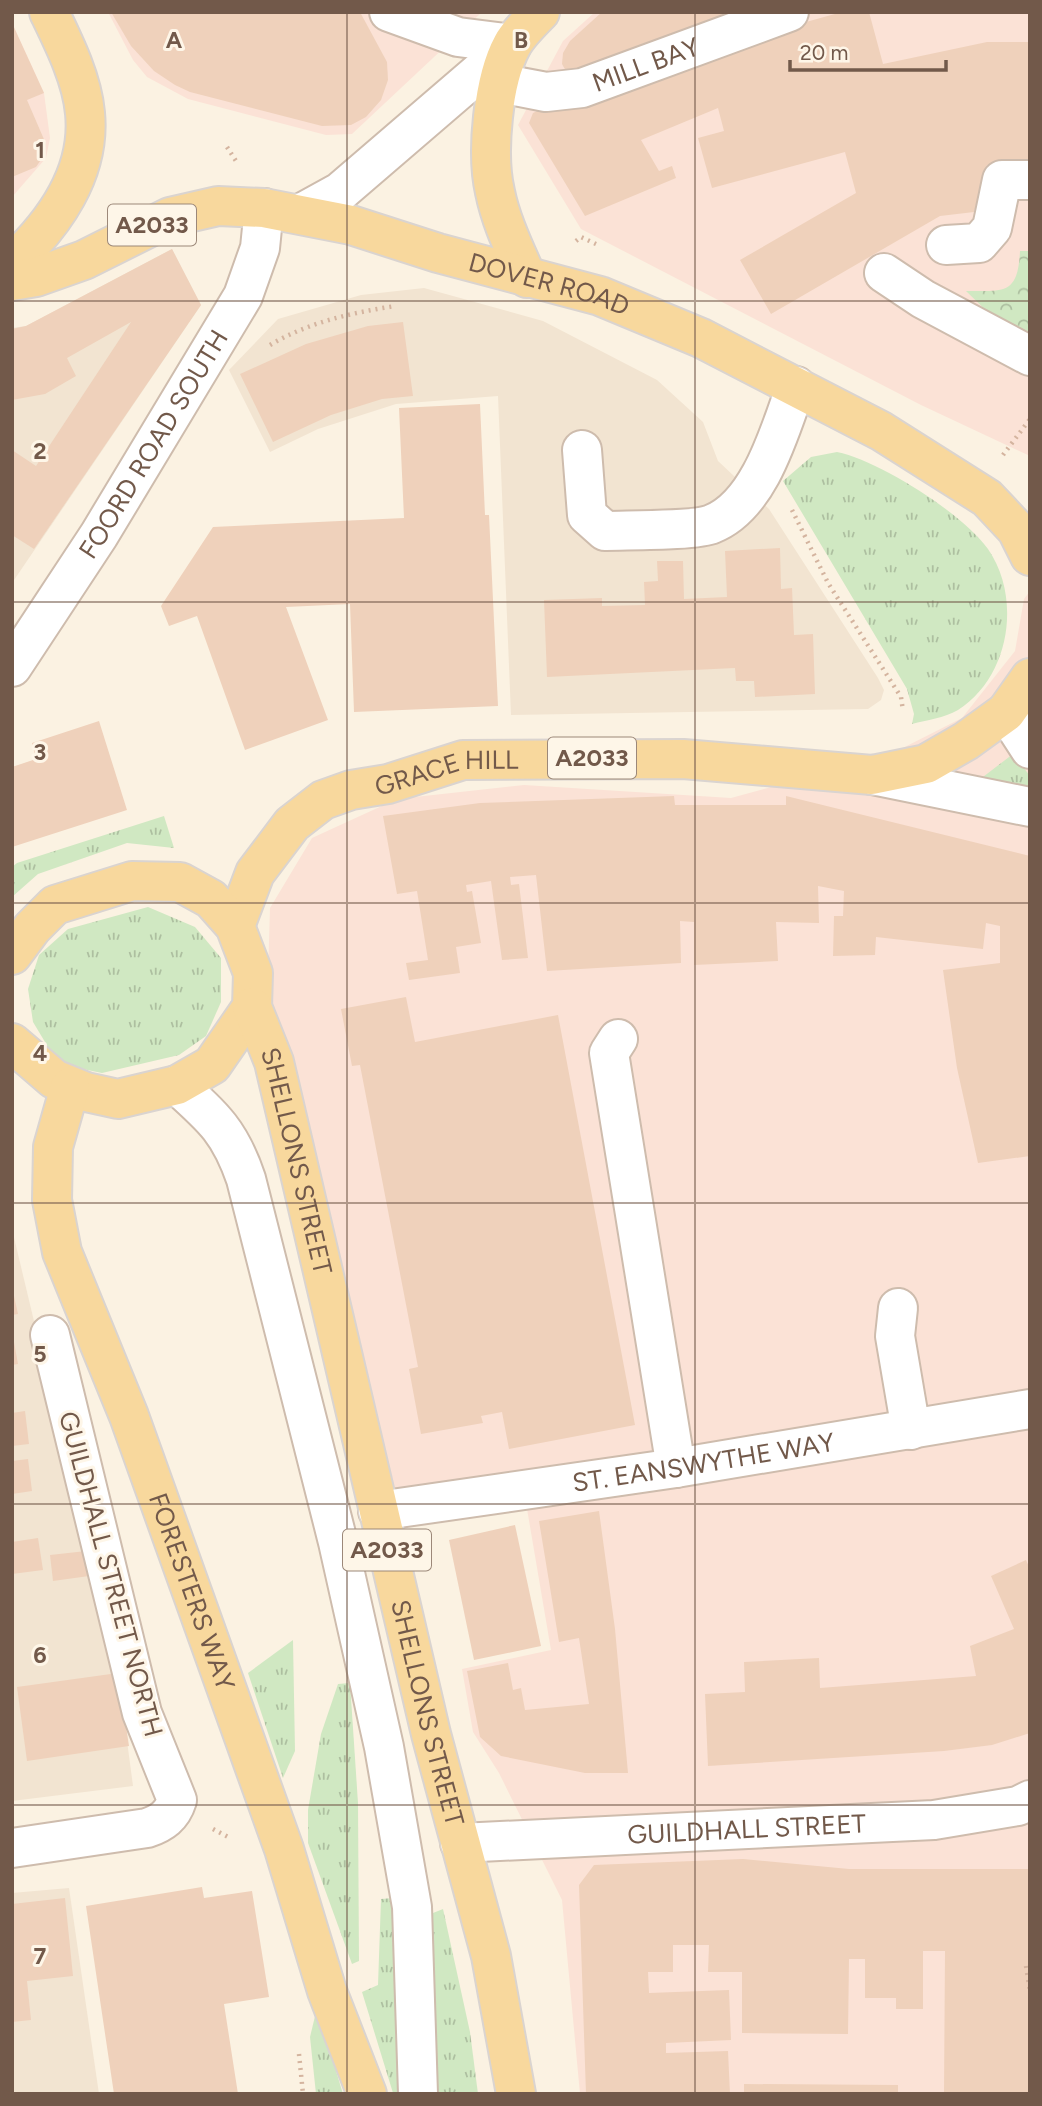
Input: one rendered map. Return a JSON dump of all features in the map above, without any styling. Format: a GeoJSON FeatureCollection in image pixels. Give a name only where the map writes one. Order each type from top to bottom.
{"type":"FeatureCollection","features":[{"type":"Feature","properties":{"kind":"main road"},"geometry":{"type":"LineString","coordinates":[[12,263],[54,220],[76,174],[83,143],[85,114],[78,82],[49,12]]}},
{"type":"Feature","properties":{"kind":"main road"},"geometry":{"type":"LineString","coordinates":[[527,278],[503,222],[494,190],[492,146],[499,83],[512,44],[540,12]]}},
{"type":"Feature","properties":{"kind":"main road","name":"DOVER ROAD"},"geometry":{"type":"LineString","coordinates":[[12,281],[36,277],[84,260],[170,217],[218,206],[282,211],[351,225],[527,278],[600,296],[647,314],[796,386],[881,431],[987,498],[1017,530],[1030,555]]}},
{"type":"Feature","properties":{"kind":"main road","name":"A2033"},"geometry":{"type":"LineString","coordinates":[[1006,712],[1030,678]]}},
{"type":"Feature","properties":{"kind":"main road","name":"GRACE HILL"},"geometry":{"type":"LineString","coordinates":[[235,926],[255,873],[292,824],[323,800],[351,790],[388,785],[463,760],[683,759],[872,775],[926,764],[1006,712]]}},
{"type":"Feature","properties":{"kind":"main road"},"geometry":{"type":"LineString","coordinates":[[12,955],[32,928],[55,905],[132,881],[180,882],[211,899],[235,926],[253,973],[252,1007],[212,1065],[177,1085],[118,1099],[70,1087],[47,1075],[12,1043]]}},
{"type":"Feature","properties":{"kind":"main road","name":"SHELLONS STREET"},"geometry":{"type":"LineString","coordinates":[[252,1007],[274,1062],[378,1511],[460,1843],[491,1956],[516,2094]]}},
{"type":"Feature","properties":{"kind":"main road","name":"FORESTERS WAY"},"geometry":{"type":"LineString","coordinates":[[70,1087],[53,1147],[52,1199],[62,1252],[129,1416],[284,1849],[327,1991],[367,2094]]}},
{"type":"Feature","properties":{"kind":"street"},"geometry":{"type":"LineString","coordinates":[[389,12],[458,37],[512,44]]}},
{"type":"Feature","properties":{"kind":"street","name":"MILL BAY"},"geometry":{"type":"LineString","coordinates":[[499,83],[546,92],[582,88],[789,12]]}},
{"type":"Feature","properties":{"kind":"street"},"geometry":{"type":"LineString","coordinates":[[282,211],[340,192],[512,44]]}},
{"type":"Feature","properties":{"kind":"street"},"geometry":{"type":"LineString","coordinates":[[946,245],[979,243],[992,229],[1002,180],[1030,180]]}},
{"type":"Feature","properties":{"kind":"street","name":"FOORD ROAD SOUTH"},"geometry":{"type":"LineString","coordinates":[[12,667],[99,535],[243,296],[261,248],[282,211]]}},
{"type":"Feature","properties":{"kind":"street"},"geometry":{"type":"LineString","coordinates":[[884,273],[923,299],[1030,356]]}},
{"type":"Feature","properties":{"kind":"street"},"geometry":{"type":"LineString","coordinates":[[582,450],[587,514],[605,531],[711,525],[735,509],[766,468],[796,386]]}},
{"type":"Feature","properties":{"kind":"street"},"geometry":{"type":"LineString","coordinates":[[1006,712],[1030,749]]}},
{"type":"Feature","properties":{"kind":"street"},"geometry":{"type":"LineString","coordinates":[[872,775],[1030,807]]}},
{"type":"Feature","properties":{"kind":"street"},"geometry":{"type":"LineString","coordinates":[[618,1039],[609,1053],[676,1468]]}},
{"type":"Feature","properties":{"kind":"street"},"geometry":{"type":"LineString","coordinates":[[177,1085],[210,1114],[234,1146],[246,1179],[338,1542],[384,1747],[412,1908],[418,2094]]}},
{"type":"Feature","properties":{"kind":"street"},"geometry":{"type":"LineString","coordinates":[[898,1308],[895,1336],[911,1430]]}},
{"type":"Feature","properties":{"kind":"street","name":"GUILDHALL STREET NORTH"},"geometry":{"type":"LineString","coordinates":[[12,1848],[147,1828],[162,1822],[175,1809],[177,1800],[142,1713],[50,1335]]}},
{"type":"Feature","properties":{"kind":"street","name":"ST. EANSWYTHE WAY"},"geometry":{"type":"LineString","coordinates":[[378,1511],[676,1468],[1030,1409]]}},
{"type":"Feature","properties":{"kind":"street","name":"GUILDHALL STREET"},"geometry":{"type":"LineString","coordinates":[[460,1843],[934,1820],[1026,1813]]}},
{"type":"Feature","properties":{"kind":"path"},"geometry":{"type":"LineString","coordinates":[[265,348],[289,334],[344,315],[395,306]]}},
{"type":"Feature","properties":{"kind":"path"},"geometry":{"type":"LineString","coordinates":[[1001,458],[1030,419]]}},
{"type":"Feature","properties":{"kind":"path"},"geometry":{"type":"LineString","coordinates":[[766,468],[779,483],[828,583],[901,697],[903,711]]}},
{"type":"Feature","properties":{"kind":"path"},"geometry":{"type":"LineString","coordinates":[[1026,1966],[1030,1991]]}},
{"type":"Feature","properties":{"kind":"shaded area"},"geometry":{"type":"Polygon","coordinates":[[[108,12],[482,12],[352,134],[326,135],[188,99],[147,77],[133,60],[108,12]]]}},
{"type":"Feature","properties":{"kind":"shaded area"},"geometry":{"type":"Polygon","coordinates":[[[595,12],[1030,12],[1030,456],[921,405],[581,229],[518,125],[563,41],[595,12]]]}},
{"type":"Feature","properties":{"kind":"shaded area"},"geometry":{"type":"Polygon","coordinates":[[[12,23],[44,93],[50,138],[46,158],[12,197],[12,23]]]}},
{"type":"Feature","properties":{"kind":"shaded area"},"geometry":{"type":"Polygon","coordinates":[[[172,249],[201,305],[12,583],[12,328],[26,326],[172,249]]]}},
{"type":"Feature","properties":{"kind":"shaded area"},"geometry":{"type":"Polygon","coordinates":[[[424,288],[543,321],[657,380],[703,422],[718,461],[769,509],[878,678],[884,690],[881,700],[868,709],[511,715],[498,396],[396,404],[318,429],[270,452],[229,370],[278,319],[361,295],[424,288]]]}},
{"type":"Feature","properties":{"kind":"shaded area"},"geometry":{"type":"Polygon","coordinates":[[[1030,591],[1030,2094],[580,2094],[562,1900],[499,1773],[473,1732],[462,1669],[551,1650],[525,1497],[374,1524],[267,1010],[270,908],[312,838],[397,799],[524,785],[731,798],[889,755],[962,718],[1015,651],[1024,599],[1030,591]]]}},
{"type":"Feature","properties":{"kind":"shaded area"},"geometry":{"type":"Polygon","coordinates":[[[12,1229],[118,1673],[133,1786],[12,1801],[12,1229]]]}},
{"type":"Feature","properties":{"kind":"shaded area"},"geometry":{"type":"Polygon","coordinates":[[[69,1888],[99,2094],[12,2094],[12,1893],[69,1888]]]}},
{"type":"Feature","properties":{"kind":"green space"},"geometry":{"type":"Polygon","coordinates":[[[1020,251],[1030,251],[1030,337],[1001,325],[966,291],[1006,288],[1016,276],[1020,251]]]}},
{"type":"Feature","properties":{"kind":"green space"},"geometry":{"type":"Polygon","coordinates":[[[837,452],[855,457],[897,477],[940,505],[976,535],[999,569],[1005,590],[1007,613],[1005,636],[999,657],[976,696],[953,713],[912,724],[914,714],[907,689],[783,481],[811,457],[837,452]]]}},
{"type":"Feature","properties":{"kind":"green space"},"geometry":{"type":"Polygon","coordinates":[[[1013,754],[1030,776],[1030,801],[975,783],[1013,754]]]}},
{"type":"Feature","properties":{"kind":"green space"},"geometry":{"type":"Polygon","coordinates":[[[164,816],[174,848],[127,843],[38,874],[12,897],[12,867],[17,863],[164,816]]]}},
{"type":"Feature","properties":{"kind":"green space"},"geometry":{"type":"Polygon","coordinates":[[[148,907],[195,927],[221,958],[221,1002],[206,1036],[179,1055],[102,1073],[68,1066],[48,1047],[33,1022],[28,989],[39,955],[68,929],[148,907]]]}},
{"type":"Feature","properties":{"kind":"green space"},"geometry":{"type":"Polygon","coordinates":[[[293,1640],[295,1751],[283,1778],[248,1673],[293,1640]]]}},
{"type":"Feature","properties":{"kind":"green space"},"geometry":{"type":"Polygon","coordinates":[[[350,1683],[358,1803],[359,1961],[352,1964],[308,1843],[308,1810],[321,1734],[338,1684],[350,1683]]]}},
{"type":"Feature","properties":{"kind":"green space"},"geometry":{"type":"Polygon","coordinates":[[[393,1898],[402,2091],[393,2093],[362,1992],[378,1985],[381,1899],[393,1898]]]}},
{"type":"Feature","properties":{"kind":"green space"},"geometry":{"type":"Polygon","coordinates":[[[443,1909],[470,2032],[478,2094],[430,2094],[423,1917],[443,1909]]]}},
{"type":"Feature","properties":{"kind":"green space"},"geometry":{"type":"Polygon","coordinates":[[[317,2008],[343,2094],[316,2094],[310,2037],[317,2008]]]}},
{"type":"Feature","properties":{"kind":"building"},"geometry":{"type":"Polygon","coordinates":[[[111,12],[360,12],[387,62],[388,80],[381,100],[366,117],[351,125],[322,126],[190,92],[175,85],[154,71],[131,46],[111,12]]]}},
{"type":"Feature","properties":{"kind":"building"},"geometry":{"type":"Polygon","coordinates":[[[602,12],[735,12],[585,73],[566,71],[562,64],[563,53],[570,41],[602,12]]]}},
{"type":"Feature","properties":{"kind":"building"},"geometry":{"type":"Polygon","coordinates":[[[842,12],[869,12],[883,64],[987,42],[1030,42],[1030,164],[987,165],[974,212],[940,216],[771,314],[740,260],[856,193],[845,152],[712,188],[698,138],[724,131],[718,108],[641,140],[659,171],[672,166],[676,178],[585,216],[529,123],[533,113],[542,109],[749,38],[842,12]]]}},
{"type":"Feature","properties":{"kind":"building"},"geometry":{"type":"Polygon","coordinates":[[[12,23],[44,93],[27,100],[46,144],[45,154],[36,167],[12,177],[12,23]]]}},
{"type":"Feature","properties":{"kind":"building"},"geometry":{"type":"Polygon","coordinates":[[[172,249],[201,305],[34,549],[12,535],[12,450],[36,466],[131,322],[67,358],[76,376],[45,394],[12,400],[12,329],[26,326],[172,249]]]}},
{"type":"Feature","properties":{"kind":"building"},"geometry":{"type":"Polygon","coordinates":[[[403,322],[413,396],[382,399],[331,415],[273,442],[240,374],[306,344],[368,326],[403,322]]]}},
{"type":"Feature","properties":{"kind":"building"},"geometry":{"type":"Polygon","coordinates":[[[480,404],[485,515],[489,515],[498,706],[354,712],[350,604],[286,607],[328,720],[245,750],[197,616],[169,626],[161,606],[213,527],[404,518],[399,408],[480,404]]]}},
{"type":"Feature","properties":{"kind":"building"},"geometry":{"type":"Polygon","coordinates":[[[780,548],[781,589],[792,588],[794,635],[813,634],[815,694],[755,697],[754,681],[736,681],[735,668],[547,677],[544,600],[602,598],[602,606],[645,605],[644,582],[658,581],[657,561],[683,561],[684,599],[727,597],[725,551],[780,548]]]}},
{"type":"Feature","properties":{"kind":"building"},"geometry":{"type":"Polygon","coordinates":[[[99,721],[127,810],[12,847],[12,767],[36,759],[32,743],[99,721]]]}},
{"type":"Feature","properties":{"kind":"building"},"geometry":{"type":"Polygon","coordinates":[[[674,796],[675,805],[786,805],[786,796],[1030,856],[1030,1156],[978,1163],[957,1068],[943,970],[1000,963],[1000,926],[986,923],[983,949],[876,937],[875,955],[833,956],[834,916],[843,916],[844,891],[818,886],[819,923],[776,922],[778,961],[694,965],[694,922],[680,921],[681,963],[547,971],[536,875],[510,877],[511,885],[519,884],[528,958],[502,960],[491,881],[466,885],[467,892],[472,891],[481,943],[456,947],[460,973],[409,980],[406,963],[428,960],[417,891],[397,894],[383,816],[480,803],[674,796]]]}},
{"type":"Feature","properties":{"kind":"building"},"geometry":{"type":"Polygon","coordinates":[[[406,997],[415,1042],[558,1015],[635,1425],[509,1449],[502,1412],[481,1416],[483,1423],[421,1434],[409,1369],[418,1367],[360,1065],[352,1066],[341,1009],[406,997]]]}},
{"type":"Feature","properties":{"kind":"building"},"geometry":{"type":"Polygon","coordinates":[[[12,1287],[18,1314],[12,1315],[12,1287]]]}},
{"type":"Feature","properties":{"kind":"building"},"geometry":{"type":"Polygon","coordinates":[[[12,1331],[18,1364],[12,1365],[12,1331]]]}},
{"type":"Feature","properties":{"kind":"building"},"geometry":{"type":"Polygon","coordinates":[[[25,1411],[29,1444],[12,1446],[12,1413],[25,1411]]]}},
{"type":"Feature","properties":{"kind":"building"},"geometry":{"type":"Polygon","coordinates":[[[28,1459],[32,1491],[12,1494],[12,1461],[28,1459]]]}},
{"type":"Feature","properties":{"kind":"building"},"geometry":{"type":"Polygon","coordinates":[[[599,1511],[615,1629],[628,1773],[585,1773],[501,1756],[480,1737],[467,1671],[508,1663],[513,1690],[521,1688],[525,1710],[589,1704],[579,1638],[559,1642],[539,1521],[599,1511]]]}},
{"type":"Feature","properties":{"kind":"building"},"geometry":{"type":"Polygon","coordinates":[[[515,1525],[541,1646],[474,1660],[449,1540],[515,1525]]]}},
{"type":"Feature","properties":{"kind":"building"},"geometry":{"type":"Polygon","coordinates":[[[38,1538],[43,1570],[12,1574],[12,1542],[38,1538]]]}},
{"type":"Feature","properties":{"kind":"building"},"geometry":{"type":"Polygon","coordinates":[[[86,1551],[89,1576],[53,1581],[50,1555],[86,1551]]]}},
{"type":"Feature","properties":{"kind":"building"},"geometry":{"type":"Polygon","coordinates":[[[1026,1560],[1030,1569],[1030,1733],[992,1745],[944,1751],[708,1766],[705,1694],[745,1692],[744,1662],[819,1658],[820,1688],[976,1676],[970,1646],[1014,1629],[991,1576],[1026,1560]]]}},
{"type":"Feature","properties":{"kind":"building"},"geometry":{"type":"Polygon","coordinates":[[[118,1673],[129,1746],[27,1761],[17,1687],[118,1673]]]}},
{"type":"Feature","properties":{"kind":"building"},"geometry":{"type":"Polygon","coordinates":[[[743,1859],[849,1869],[1030,1869],[1030,2094],[944,2094],[945,1951],[923,1951],[923,2009],[896,2009],[896,1998],[865,1998],[865,1959],[849,1959],[848,2034],[742,2033],[742,1972],[708,1972],[709,1945],[673,1945],[673,1972],[648,1972],[649,1993],[729,1990],[731,2040],[666,2043],[666,2053],[728,2051],[730,2094],[586,2094],[579,1885],[594,1865],[743,1859]]]}},
{"type":"Feature","properties":{"kind":"building"},"geometry":{"type":"Polygon","coordinates":[[[202,1887],[204,1898],[252,1891],[269,1997],[224,2004],[238,2094],[114,2094],[86,1906],[202,1887]]]}},
{"type":"Feature","properties":{"kind":"building"},"geometry":{"type":"Polygon","coordinates":[[[65,1898],[73,1976],[27,1981],[31,2020],[12,2022],[12,1904],[65,1898]]]}},
{"type":"Feature","properties":{"kind":"building"},"geometry":{"type":"Polygon","coordinates":[[[744,2084],[898,2085],[898,2094],[744,2094],[744,2084]]]}}]}
